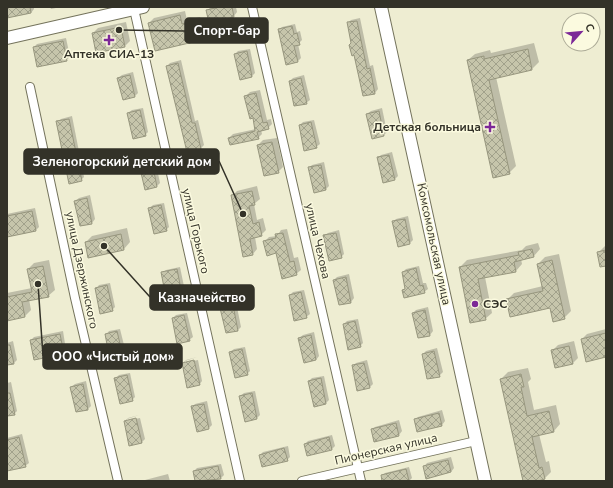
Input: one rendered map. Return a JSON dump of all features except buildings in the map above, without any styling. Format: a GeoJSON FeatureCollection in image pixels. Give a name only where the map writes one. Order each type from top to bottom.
{"type":"FeatureCollection","features":[{"type":"Feature","properties":{"kind":"street","name":"улица Чехова"},"geometry":{"type":"LineString","coordinates":[[252,7],[361,481]]}},
{"type":"Feature","properties":{"kind":"street","name":"Комсомольская улица"},"geometry":{"type":"LineString","coordinates":[[381,7],[485,481]]}},
{"type":"Feature","properties":{"kind":"street"},"geometry":{"type":"LineString","coordinates":[[7,38],[139,8]]}},
{"type":"Feature","properties":{"kind":"street","name":"улица Горького"},"geometry":{"type":"LineString","coordinates":[[139,8],[240,481]]}},
{"type":"Feature","properties":{"kind":"street","name":"улица Дзержинского"},"geometry":{"type":"LineString","coordinates":[[30,87],[75,298],[118,481]]}},
{"type":"Feature","properties":{"kind":"street","name":"Пионерская улица"},"geometry":{"type":"LineString","coordinates":[[302,481],[476,441]]}},
{"type":"Feature","properties":{"kind":"place","name":"Спорт-бар"},"geometry":{"type":"Point","coordinates":[119,30]}},
{"type":"Feature","properties":{"kind":"place","name":"Аптека СИА-13"},"geometry":{"type":"Point","coordinates":[109,40]}},
{"type":"Feature","properties":{"kind":"place","name":"Детская больница"},"geometry":{"type":"Point","coordinates":[490,127]}},
{"type":"Feature","properties":{"kind":"place","name":"Зеленогорский детский дом"},"geometry":{"type":"Point","coordinates":[243,214]}},
{"type":"Feature","properties":{"kind":"place","name":"Казначейство"},"geometry":{"type":"Point","coordinates":[104,246]}},
{"type":"Feature","properties":{"kind":"place","name":"ООО «Чистый дом»"},"geometry":{"type":"Point","coordinates":[38,284]}},
{"type":"Feature","properties":{"kind":"place","name":"СЭС"},"geometry":{"type":"Point","coordinates":[475,304]}}]}
